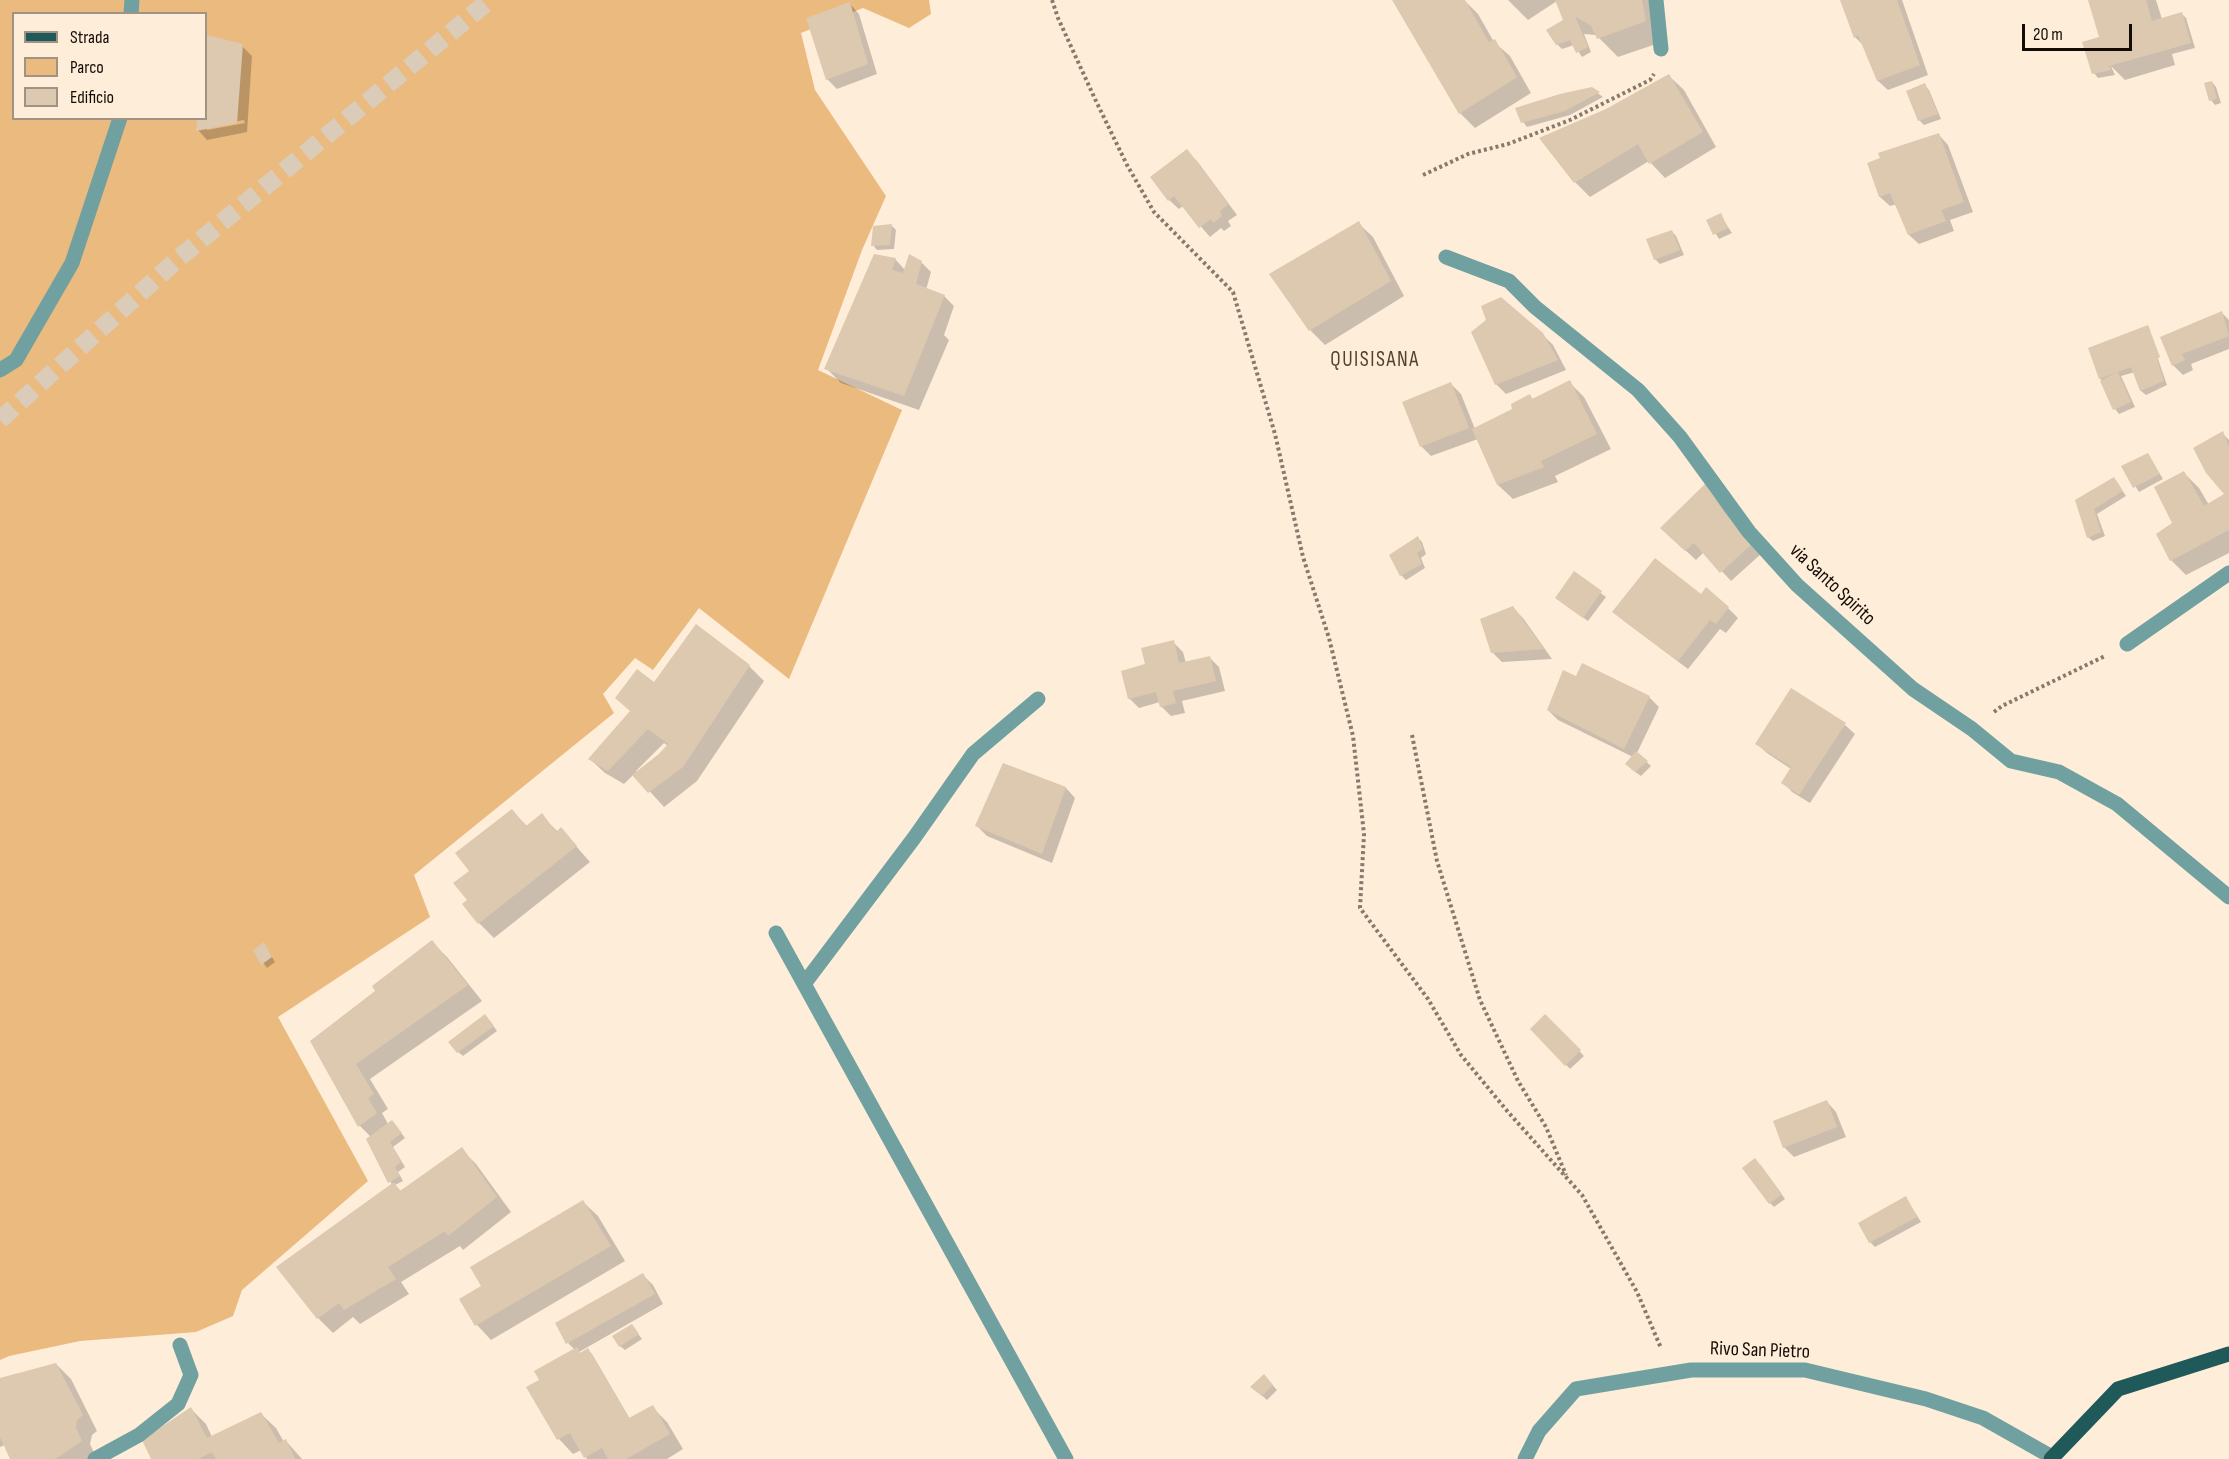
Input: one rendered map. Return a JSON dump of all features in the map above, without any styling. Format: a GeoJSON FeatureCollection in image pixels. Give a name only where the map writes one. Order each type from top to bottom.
{"type":"FeatureCollection","features":[{"type":"Feature","properties":{"kind":"main road"},"geometry":{"type":"LineString","coordinates":[[2051,1458],[2118,1389],[2229,1354]]}},
{"type":"Feature","properties":{"kind":"street"},"geometry":{"type":"LineString","coordinates":[[1656,0],[1660,49]]}},
{"type":"Feature","properties":{"kind":"street"},"geometry":{"type":"LineString","coordinates":[[0,370],[16,360],[72,263],[119,120]]}},
{"type":"Feature","properties":{"kind":"street","name":"via Santo Spirito"},"geometry":{"type":"LineString","coordinates":[[1446,257],[1509,280],[1535,307],[1638,390],[1680,437],[1749,532],[1797,585],[1913,689],[1972,729],[2011,761],[2059,772],[2117,804],[2229,897]]}},
{"type":"Feature","properties":{"kind":"street"},"geometry":{"type":"LineString","coordinates":[[2127,644],[2229,573]]}},
{"type":"Feature","properties":{"kind":"street"},"geometry":{"type":"LineString","coordinates":[[804,984],[914,838],[973,754],[1038,699]]}},
{"type":"Feature","properties":{"kind":"street"},"geometry":{"type":"LineString","coordinates":[[776,933],[1066,1459]]}},
{"type":"Feature","properties":{"kind":"street"},"geometry":{"type":"LineString","coordinates":[[96,1459],[139,1434],[178,1404],[190,1375],[180,1345]]}},
{"type":"Feature","properties":{"kind":"street","name":"Rivo San Pietro"},"geometry":{"type":"LineString","coordinates":[[1525,1459],[1539,1431],[1576,1389],[1691,1370],[1805,1370],[1926,1399],[1983,1418],[2051,1458]]}},
{"type":"Feature","properties":{"kind":"path"},"geometry":{"type":"LineString","coordinates":[[1052,0],[1095,99],[1127,165],[1154,212],[1233,292],[1275,434],[1303,557],[1329,638],[1353,736],[1364,834],[1360,908],[1428,999],[1461,1055],[1582,1195],[1637,1292],[1672,1373]]}},
{"type":"Feature","properties":{"kind":"path"},"geometry":{"type":"LineString","coordinates":[[1423,175],[1468,154],[1508,144],[1552,127],[1601,106],[1650,80],[1656,70],[1660,49]]}},
{"type":"Feature","properties":{"kind":"path"},"geometry":{"type":"LineString","coordinates":[[1972,729],[2002,706],[2077,671],[2127,644]]}},
{"type":"Feature","properties":{"kind":"path"},"geometry":{"type":"LineString","coordinates":[[1412,735],[1437,861],[1480,1000],[1518,1081],[1546,1127],[1568,1178]]}},
{"type":"Feature","properties":{"kind":"green space"},"geometry":{"type":"Polygon","coordinates":[[[0,0],[929,0],[931,14],[909,28],[863,8],[801,33],[815,90],[886,196],[862,250],[818,370],[902,410],[789,679],[699,608],[653,670],[635,658],[603,694],[614,713],[414,875],[430,917],[278,1017],[368,1181],[242,1290],[233,1316],[196,1332],[80,1341],[9,1356],[0,1360],[0,0]]]}},
{"type":"Feature","properties":{"kind":"building"},"geometry":{"type":"Polygon","coordinates":[[[1392,0],[1465,0],[1489,42],[1495,39],[1517,77],[1459,114],[1392,0]]]}},
{"type":"Feature","properties":{"kind":"building"},"geometry":{"type":"Polygon","coordinates":[[[1555,0],[1642,0],[1646,21],[1597,39],[1591,26],[1575,16],[1588,47],[1576,53],[1570,40],[1556,45],[1546,30],[1563,20],[1555,0]]]}},
{"type":"Feature","properties":{"kind":"building"},"geometry":{"type":"Polygon","coordinates":[[[1840,0],[1897,0],[1920,65],[1877,81],[1858,35],[1854,38],[1840,0]]]}},
{"type":"Feature","properties":{"kind":"building"},"geometry":{"type":"Polygon","coordinates":[[[2088,0],[2146,0],[2152,21],[2182,12],[2191,43],[2109,66],[2111,70],[2092,74],[2082,42],[2099,37],[2088,0]]]}},
{"type":"Feature","properties":{"kind":"building"},"geometry":{"type":"Polygon","coordinates":[[[850,2],[868,64],[826,80],[806,18],[850,2]]]}},
{"type":"Feature","properties":{"kind":"building"},"geometry":{"type":"Polygon","coordinates":[[[207,35],[243,44],[237,123],[196,131],[197,120],[207,120],[207,35]]]}},
{"type":"Feature","properties":{"kind":"building"},"geometry":{"type":"Polygon","coordinates":[[[1669,74],[1703,132],[1649,164],[1638,144],[1574,183],[1539,138],[1606,109],[1669,74]]]}},
{"type":"Feature","properties":{"kind":"building"},"geometry":{"type":"Polygon","coordinates":[[[2212,81],[2217,99],[2209,101],[2204,83],[2212,81]]]}},
{"type":"Feature","properties":{"kind":"building"},"geometry":{"type":"Polygon","coordinates":[[[1925,83],[1938,114],[1918,121],[1906,91],[1925,83]]]}},
{"type":"Feature","properties":{"kind":"building"},"geometry":{"type":"Polygon","coordinates":[[[1592,87],[1600,92],[1565,111],[1521,123],[1515,108],[1560,94],[1592,87]]]}},
{"type":"Feature","properties":{"kind":"building"},"geometry":{"type":"Polygon","coordinates":[[[1939,133],[1964,202],[1941,210],[1946,221],[1908,235],[1890,193],[1879,197],[1867,163],[1880,158],[1878,153],[1939,133]]]}},
{"type":"Feature","properties":{"kind":"building"},"geometry":{"type":"Polygon","coordinates":[[[1187,149],[1229,204],[1220,211],[1222,216],[1213,223],[1211,219],[1199,228],[1174,196],[1168,201],[1150,177],[1187,149]]]}},
{"type":"Feature","properties":{"kind":"building"},"geometry":{"type":"Polygon","coordinates":[[[1721,213],[1728,228],[1713,235],[1706,220],[1721,213]]]}},
{"type":"Feature","properties":{"kind":"building"},"geometry":{"type":"Polygon","coordinates":[[[1359,221],[1391,281],[1309,331],[1269,274],[1359,221]]]}},
{"type":"Feature","properties":{"kind":"building"},"geometry":{"type":"Polygon","coordinates":[[[892,224],[890,245],[871,246],[873,226],[892,224]]]}},
{"type":"Feature","properties":{"kind":"building"},"geometry":{"type":"Polygon","coordinates":[[[1672,230],[1680,250],[1654,260],[1646,239],[1672,230]]]}},
{"type":"Feature","properties":{"kind":"building"},"geometry":{"type":"Polygon","coordinates":[[[874,254],[896,258],[892,270],[903,273],[909,254],[922,261],[916,284],[945,295],[904,396],[824,369],[874,254]]]}},
{"type":"Feature","properties":{"kind":"building"},"geometry":{"type":"Polygon","coordinates":[[[1501,297],[1543,333],[1558,360],[1495,385],[1471,332],[1486,320],[1481,306],[1501,297]]]}},
{"type":"Feature","properties":{"kind":"building"},"geometry":{"type":"Polygon","coordinates":[[[2222,311],[2229,336],[2182,354],[2185,360],[2172,366],[2160,337],[2222,311]]]}},
{"type":"Feature","properties":{"kind":"building"},"geometry":{"type":"Polygon","coordinates":[[[2148,325],[2160,357],[2157,359],[2164,381],[2140,391],[2131,367],[2099,379],[2088,348],[2148,325]]]}},
{"type":"Feature","properties":{"kind":"building"},"geometry":{"type":"Polygon","coordinates":[[[2118,372],[2131,402],[2113,410],[2100,381],[2118,372]]]}},
{"type":"Feature","properties":{"kind":"building"},"geometry":{"type":"Polygon","coordinates":[[[1570,380],[1597,434],[1541,461],[1544,467],[1497,485],[1472,429],[1512,409],[1511,404],[1530,394],[1532,399],[1570,380]]]}},
{"type":"Feature","properties":{"kind":"building"},"geometry":{"type":"Polygon","coordinates":[[[1451,382],[1469,428],[1420,447],[1402,402],[1451,382]]]}},
{"type":"Feature","properties":{"kind":"building"},"geometry":{"type":"Polygon","coordinates":[[[2223,431],[2229,447],[2229,530],[2170,561],[2156,534],[2172,523],[2154,487],[2184,471],[2204,506],[2224,494],[2206,473],[2193,448],[2223,431]]]}},
{"type":"Feature","properties":{"kind":"building"},"geometry":{"type":"Polygon","coordinates":[[[2148,453],[2160,474],[2133,488],[2121,466],[2148,453]]]}},
{"type":"Feature","properties":{"kind":"building"},"geometry":{"type":"Polygon","coordinates":[[[2114,477],[2123,491],[2094,509],[2101,532],[2087,538],[2075,500],[2114,477]]]}},
{"type":"Feature","properties":{"kind":"building"},"geometry":{"type":"Polygon","coordinates":[[[1705,484],[1724,512],[1752,544],[1720,573],[1694,543],[1685,551],[1660,528],[1705,484]]]}},
{"type":"Feature","properties":{"kind":"building"},"geometry":{"type":"Polygon","coordinates":[[[1418,536],[1423,549],[1417,553],[1422,564],[1400,576],[1389,555],[1418,536]]]}},
{"type":"Feature","properties":{"kind":"building"},"geometry":{"type":"Polygon","coordinates":[[[1655,558],[1701,594],[1706,587],[1729,607],[1716,624],[1710,620],[1678,661],[1612,612],[1655,558]]]}},
{"type":"Feature","properties":{"kind":"building"},"geometry":{"type":"Polygon","coordinates":[[[1574,571],[1602,591],[1583,618],[1555,598],[1574,571]]]}},
{"type":"Feature","properties":{"kind":"building"},"geometry":{"type":"Polygon","coordinates":[[[1513,606],[1544,649],[1491,653],[1480,619],[1513,606]]]}},
{"type":"Feature","properties":{"kind":"building"},"geometry":{"type":"Polygon","coordinates":[[[696,624],[750,665],[683,767],[648,793],[632,775],[668,744],[648,729],[608,771],[588,759],[630,711],[615,698],[637,669],[654,682],[696,624]]]}},
{"type":"Feature","properties":{"kind":"building"},"geometry":{"type":"Polygon","coordinates":[[[1174,640],[1179,663],[1210,656],[1216,681],[1173,691],[1176,703],[1160,707],[1156,692],[1128,699],[1121,671],[1145,664],[1141,648],[1174,640]]]}},
{"type":"Feature","properties":{"kind":"building"},"geometry":{"type":"Polygon","coordinates":[[[1582,663],[1650,696],[1624,749],[1547,710],[1563,670],[1576,676],[1582,663]]]}},
{"type":"Feature","properties":{"kind":"building"},"geometry":{"type":"Polygon","coordinates":[[[1791,688],[1846,723],[1799,795],[1781,783],[1791,767],[1755,744],[1791,688]]]}},
{"type":"Feature","properties":{"kind":"building"},"geometry":{"type":"Polygon","coordinates":[[[1636,751],[1648,761],[1635,772],[1625,764],[1636,751]]]}},
{"type":"Feature","properties":{"kind":"building"},"geometry":{"type":"Polygon","coordinates":[[[1003,763],[1066,787],[1042,854],[975,826],[1003,763]]]}},
{"type":"Feature","properties":{"kind":"building"},"geometry":{"type":"Polygon","coordinates":[[[512,809],[526,826],[542,813],[556,832],[561,827],[577,846],[478,924],[462,904],[467,900],[453,883],[469,871],[455,853],[512,809]]]}},
{"type":"Feature","properties":{"kind":"building"},"geometry":{"type":"Polygon","coordinates":[[[432,940],[468,985],[356,1064],[374,1094],[368,1098],[377,1113],[358,1127],[310,1041],[375,991],[372,986],[432,940]]]}},
{"type":"Feature","properties":{"kind":"building"},"geometry":{"type":"Polygon","coordinates":[[[264,942],[272,957],[261,965],[253,950],[264,942]]]}},
{"type":"Feature","properties":{"kind":"building"},"geometry":{"type":"Polygon","coordinates":[[[485,1014],[494,1026],[457,1053],[448,1042],[485,1014]]]}},
{"type":"Feature","properties":{"kind":"building"},"geometry":{"type":"Polygon","coordinates":[[[1545,1014],[1581,1050],[1565,1066],[1530,1029],[1545,1014]]]}},
{"type":"Feature","properties":{"kind":"building"},"geometry":{"type":"Polygon","coordinates":[[[1827,1100],[1837,1127],[1783,1148],[1773,1121],[1827,1100]]]}},
{"type":"Feature","properties":{"kind":"building"},"geometry":{"type":"Polygon","coordinates":[[[392,1120],[402,1133],[390,1142],[401,1162],[395,1167],[400,1176],[388,1183],[366,1139],[392,1120]]]}},
{"type":"Feature","properties":{"kind":"building"},"geometry":{"type":"Polygon","coordinates":[[[462,1147],[497,1197],[448,1236],[445,1231],[388,1267],[396,1279],[344,1310],[339,1303],[317,1319],[276,1267],[394,1182],[400,1191],[462,1147]]]}},
{"type":"Feature","properties":{"kind":"building"},"geometry":{"type":"Polygon","coordinates":[[[1755,1158],[1782,1194],[1769,1204],[1742,1168],[1755,1158]]]}},
{"type":"Feature","properties":{"kind":"building"},"geometry":{"type":"Polygon","coordinates":[[[1906,1196],[1917,1217],[1869,1243],[1858,1223],[1906,1196]]]}},
{"type":"Feature","properties":{"kind":"building"},"geometry":{"type":"Polygon","coordinates":[[[583,1200],[611,1246],[475,1326],[459,1299],[481,1286],[470,1267],[583,1200]]]}},
{"type":"Feature","properties":{"kind":"building"},"geometry":{"type":"Polygon","coordinates":[[[643,1273],[655,1294],[566,1344],[555,1323],[643,1273]]]}},
{"type":"Feature","properties":{"kind":"building"},"geometry":{"type":"Polygon","coordinates":[[[632,1324],[639,1334],[619,1347],[612,1336],[632,1324]]]}},
{"type":"Feature","properties":{"kind":"building"},"geometry":{"type":"Polygon","coordinates":[[[577,1347],[580,1353],[588,1348],[629,1418],[653,1405],[670,1434],[626,1459],[608,1459],[602,1448],[584,1458],[570,1433],[557,1440],[526,1387],[539,1380],[534,1371],[577,1347]]]}},
{"type":"Feature","properties":{"kind":"building"},"geometry":{"type":"Polygon","coordinates":[[[56,1363],[83,1415],[77,1420],[76,1428],[82,1441],[55,1459],[10,1459],[0,1437],[0,1378],[56,1363]]]}},
{"type":"Feature","properties":{"kind":"building"},"geometry":{"type":"Polygon","coordinates":[[[1264,1374],[1273,1385],[1262,1396],[1250,1387],[1264,1374]]]}},
{"type":"Feature","properties":{"kind":"building"},"geometry":{"type":"Polygon","coordinates":[[[191,1407],[207,1438],[261,1412],[279,1443],[286,1439],[295,1459],[216,1459],[212,1452],[198,1459],[151,1459],[142,1440],[191,1407]]]}},
{"type":"Feature","properties":{"kind":"tunnel"},"geometry":{"type":"LineString","coordinates":[[0,420],[179,258],[490,0]]}},
{"type":"Feature","properties":{"kind":"district","name":"QUISISANA"},"geometry":{"type":"Point","coordinates":[1375,361]}}]}
